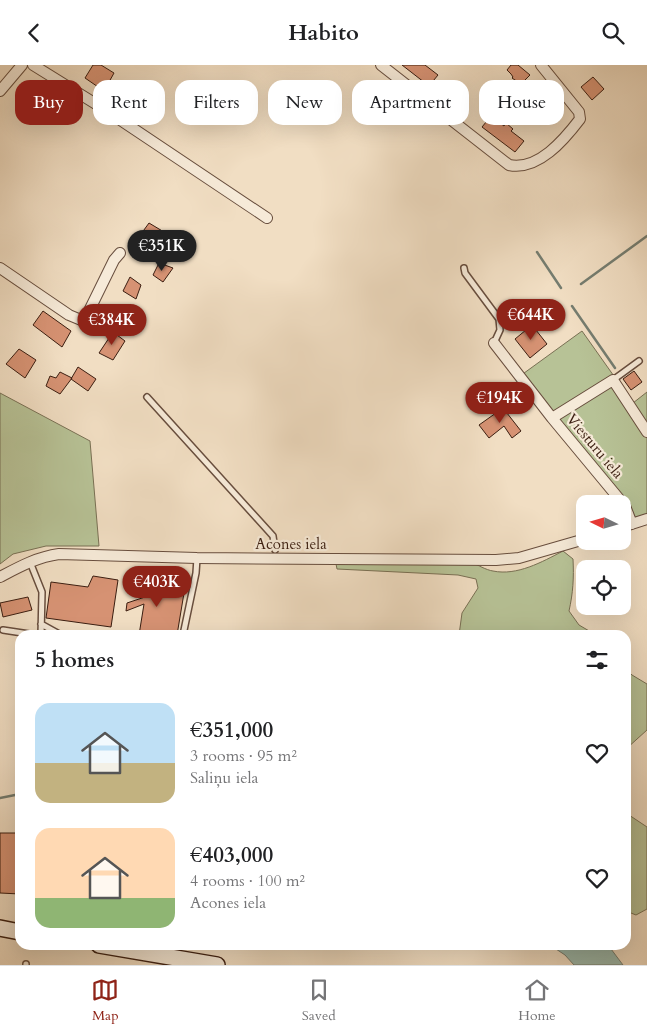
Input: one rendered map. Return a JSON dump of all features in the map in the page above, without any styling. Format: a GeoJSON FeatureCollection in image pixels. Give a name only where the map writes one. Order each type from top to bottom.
{"type":"FeatureCollection","features":[{"type":"Feature","properties":{"kind":"street"},"geometry":{"type":"LineString","coordinates":[[0,91],[22,65]]}},
{"type":"Feature","properties":{"kind":"street"},"geometry":{"type":"LineString","coordinates":[[33,65],[104,109],[267,217]]}},
{"type":"Feature","properties":{"kind":"street"},"geometry":{"type":"LineString","coordinates":[[381,65],[509,165],[518,167],[542,157],[559,144],[580,119],[579,112],[541,65]]}},
{"type":"Feature","properties":{"kind":"street"},"geometry":{"type":"LineString","coordinates":[[0,268],[68,315],[82,319],[88,313],[114,259],[120,253]]}},
{"type":"Feature","properties":{"kind":"street","name":"Viesturu iela"},"geometry":{"type":"LineString","coordinates":[[494,343],[615,495]]}},
{"type":"Feature","properties":{"kind":"street"},"geometry":{"type":"LineString","coordinates":[[552,418],[613,380],[647,432]]}},
{"type":"Feature","properties":{"kind":"street"},"geometry":{"type":"LineString","coordinates":[[631,525],[647,519]]}},
{"type":"Feature","properties":{"kind":"street","name":"Acones iela"},"geometry":{"type":"LineString","coordinates":[[0,577],[30,562],[49,555],[59,554],[266,563],[496,560],[519,558],[576,542]]}},
{"type":"Feature","properties":{"kind":"street"},"geometry":{"type":"LineString","coordinates":[[0,928],[15,931]]}},
{"type":"Feature","properties":{"kind":"street"},"geometry":{"type":"LineString","coordinates":[[128,950],[215,965]]}},
{"type":"Feature","properties":{"kind":"lane"},"geometry":{"type":"LineString","coordinates":[[464,268],[465,273],[499,319],[500,330],[494,343]]}},
{"type":"Feature","properties":{"kind":"lane"},"geometry":{"type":"LineString","coordinates":[[613,380],[639,361]]}},
{"type":"Feature","properties":{"kind":"lane"},"geometry":{"type":"LineString","coordinates":[[147,397],[273,536],[275,550]]}},
{"type":"Feature","properties":{"kind":"lane"},"geometry":{"type":"LineString","coordinates":[[184,630],[196,573],[197,559]]}},
{"type":"Feature","properties":{"kind":"lane"},"geometry":{"type":"LineString","coordinates":[[30,562],[42,591],[41,630]]}},
{"type":"Feature","properties":{"kind":"lane"},"geometry":{"type":"LineString","coordinates":[[41,624],[52,630]]}},
{"type":"Feature","properties":{"kind":"lane"},"geometry":{"type":"LineString","coordinates":[[3,630],[15,632]]}},
{"type":"Feature","properties":{"kind":"green space"},"geometry":{"type":"Polygon","coordinates":[[[582,331],[633,403],[647,392],[647,519],[632,524],[631,495],[616,495],[520,376],[582,331]]]}},
{"type":"Feature","properties":{"kind":"green space"},"geometry":{"type":"Polygon","coordinates":[[[0,393],[90,441],[99,546],[46,546],[13,554],[0,564],[0,393]]]}},
{"type":"Feature","properties":{"kind":"green space"},"geometry":{"type":"Polygon","coordinates":[[[563,551],[573,559],[573,585],[569,611],[579,625],[588,630],[460,630],[462,613],[478,588],[476,579],[458,575],[337,569],[335,559],[471,562],[488,570],[511,572],[563,551]]]}},
{"type":"Feature","properties":{"kind":"green space"},"geometry":{"type":"Polygon","coordinates":[[[631,674],[647,684],[647,730],[631,744],[631,674]]]}},
{"type":"Feature","properties":{"kind":"green space"},"geometry":{"type":"Polygon","coordinates":[[[631,816],[647,827],[647,909],[636,915],[631,913],[631,816]]]}},
{"type":"Feature","properties":{"kind":"water"},"geometry":{"type":"Polygon","coordinates":[[[558,950],[612,950],[623,965],[574,965],[558,950]]]}},
{"type":"Feature","properties":{"kind":"building"},"geometry":{"type":"Polygon","coordinates":[[[93,65],[101,65],[114,73],[110,80],[93,80],[93,83],[85,78],[93,65]]]}},
{"type":"Feature","properties":{"kind":"building"},"geometry":{"type":"Polygon","coordinates":[[[402,65],[425,65],[438,75],[434,80],[421,80],[402,65]]]}},
{"type":"Feature","properties":{"kind":"building"},"geometry":{"type":"Polygon","coordinates":[[[511,65],[518,65],[530,75],[525,80],[515,80],[507,70],[511,65]]]}},
{"type":"Feature","properties":{"kind":"building"},"geometry":{"type":"Polygon","coordinates":[[[593,77],[604,89],[592,100],[581,87],[593,77]]]}},
{"type":"Feature","properties":{"kind":"building"},"geometry":{"type":"Polygon","coordinates":[[[484,125],[508,125],[513,129],[511,131],[524,141],[515,152],[482,127],[484,125]]]}},
{"type":"Feature","properties":{"kind":"building"},"geometry":{"type":"Polygon","coordinates":[[[149,223],[169,235],[170,232],[181,238],[174,250],[152,239],[151,242],[147,241],[141,234],[149,223]]]}},
{"type":"Feature","properties":{"kind":"building"},"geometry":{"type":"Polygon","coordinates":[[[159,263],[173,268],[163,282],[153,275],[159,263]]]}},
{"type":"Feature","properties":{"kind":"building"},"geometry":{"type":"Polygon","coordinates":[[[130,277],[141,285],[136,299],[123,291],[130,277]]]}},
{"type":"Feature","properties":{"kind":"building"},"geometry":{"type":"Polygon","coordinates":[[[43,311],[71,331],[62,347],[33,325],[43,311]]]}},
{"type":"Feature","properties":{"kind":"building"},"geometry":{"type":"Polygon","coordinates":[[[532,325],[547,344],[530,358],[515,339],[532,325]]]}},
{"type":"Feature","properties":{"kind":"building"},"geometry":{"type":"Polygon","coordinates":[[[113,332],[125,341],[113,360],[99,353],[113,332]]]}},
{"type":"Feature","properties":{"kind":"building"},"geometry":{"type":"Polygon","coordinates":[[[19,349],[36,360],[25,378],[6,364],[19,349]]]}},
{"type":"Feature","properties":{"kind":"building"},"geometry":{"type":"Polygon","coordinates":[[[78,367],[96,379],[88,391],[71,379],[78,367]]]}},
{"type":"Feature","properties":{"kind":"building"},"geometry":{"type":"Polygon","coordinates":[[[634,371],[642,382],[631,390],[623,379],[634,371]]]}},
{"type":"Feature","properties":{"kind":"building"},"geometry":{"type":"Polygon","coordinates":[[[60,372],[72,378],[60,394],[46,386],[50,376],[56,378],[60,372]]]}},
{"type":"Feature","properties":{"kind":"building"},"geometry":{"type":"Polygon","coordinates":[[[503,408],[521,431],[512,438],[504,426],[489,438],[479,425],[503,408]]]}},
{"type":"Feature","properties":{"kind":"building"},"geometry":{"type":"Polygon","coordinates":[[[93,576],[118,580],[111,627],[46,618],[51,582],[88,587],[93,576]]]}},
{"type":"Feature","properties":{"kind":"building"},"geometry":{"type":"Polygon","coordinates":[[[132,578],[170,585],[169,590],[184,593],[178,630],[140,630],[144,604],[126,611],[127,603],[151,595],[129,591],[132,578]]]}},
{"type":"Feature","properties":{"kind":"building"},"geometry":{"type":"Polygon","coordinates":[[[28,597],[32,610],[3,617],[0,603],[28,597]]]}},
{"type":"Feature","properties":{"kind":"building"},"geometry":{"type":"Polygon","coordinates":[[[0,833],[15,833],[15,894],[0,893],[0,833]]]}},
{"type":"Feature","properties":{"kind":"waterway"},"geometry":{"type":"LineString","coordinates":[[581,284],[647,236]]}},
{"type":"Feature","properties":{"kind":"waterway"},"geometry":{"type":"LineString","coordinates":[[537,252],[561,288]]}},
{"type":"Feature","properties":{"kind":"waterway"},"geometry":{"type":"LineString","coordinates":[[572,306],[615,368]]}},
{"type":"Feature","properties":{"kind":"waterway"},"geometry":{"type":"LineString","coordinates":[[0,798],[15,795]]}}]}
